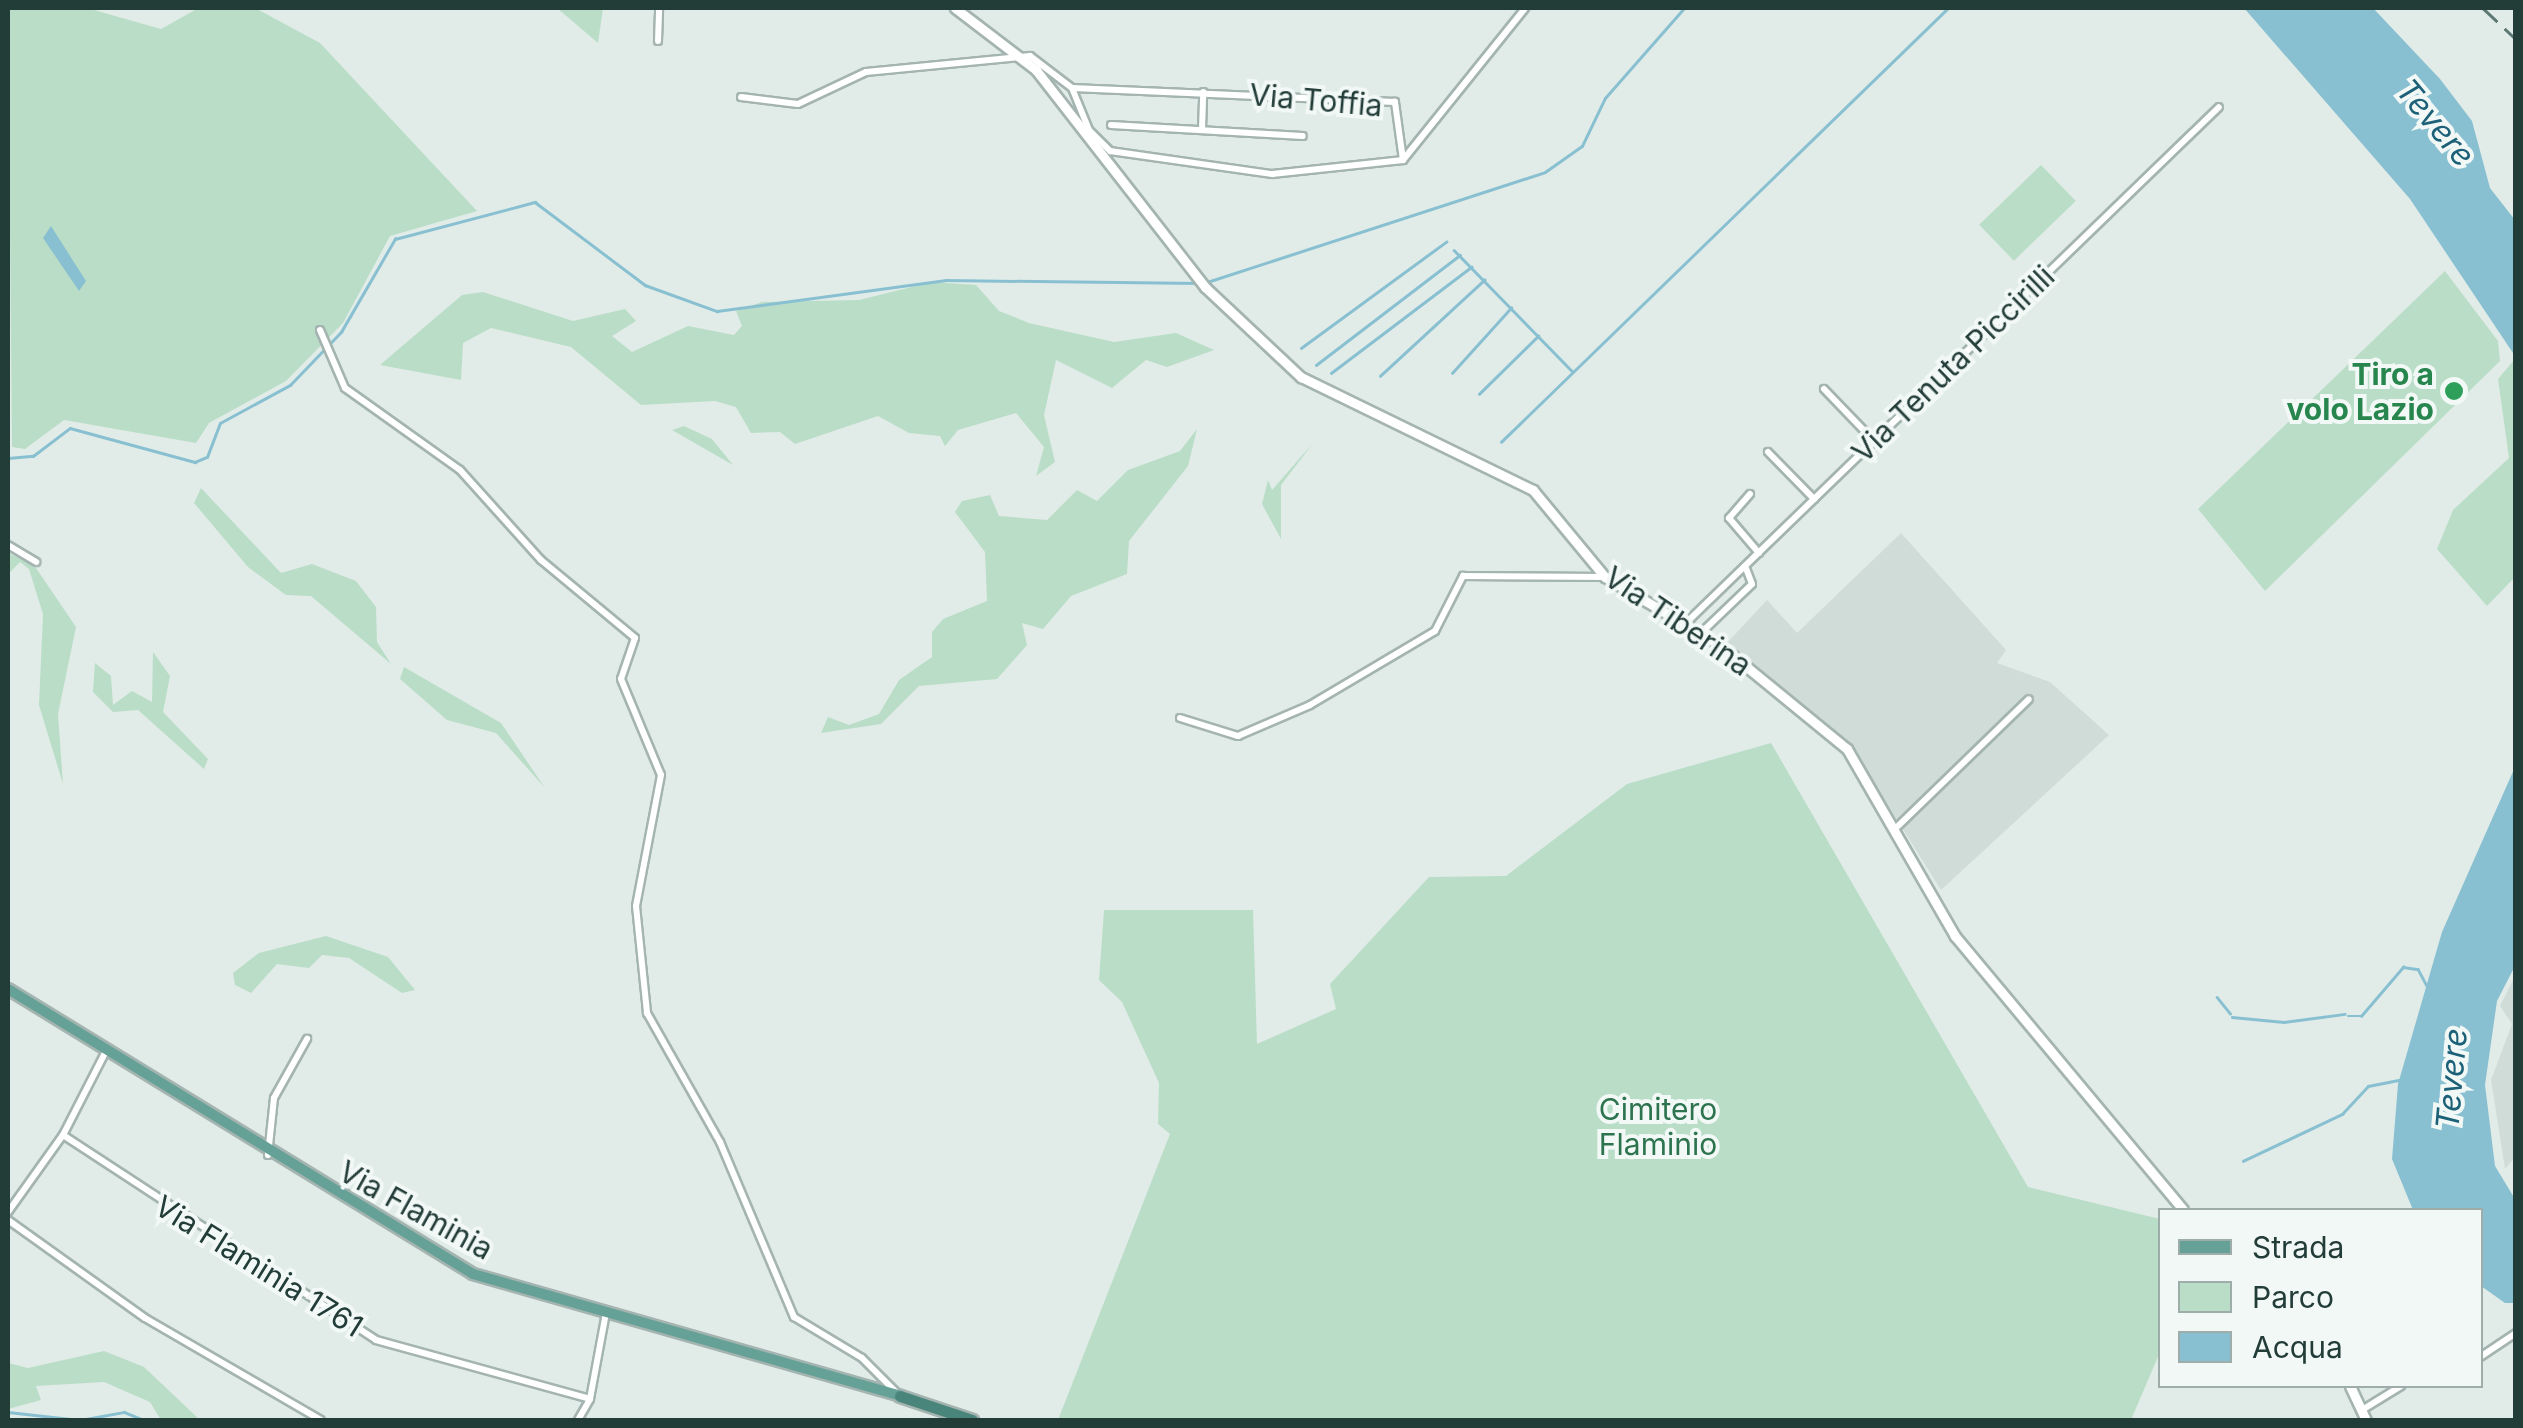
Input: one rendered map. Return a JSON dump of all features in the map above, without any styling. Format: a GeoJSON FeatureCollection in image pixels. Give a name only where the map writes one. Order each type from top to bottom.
{"type":"FeatureCollection","features":[{"type":"Feature","properties":{"kind":"highway","name":"Via Flaminia"},"geometry":{"type":"LineString","coordinates":[[900,1396],[958,1420]]}},
{"type":"Feature","properties":{"kind":"highway","name":"Via Flaminia"},"geometry":{"type":"LineString","coordinates":[[900,1396],[972,1420]]}},
{"type":"Feature","properties":{"kind":"main road","name":"Via Tiberina"},"geometry":{"type":"LineString","coordinates":[[955,8],[1024,61],[1110,158],[1112,175],[1205,287],[1324,392],[1440,438],[1533,490],[1605,577],[1702,632],[1847,749],[1898,826],[1962,945],[2181,1208]]}},
{"type":"Feature","properties":{"kind":"main road","name":"Via Flaminia"},"geometry":{"type":"LineString","coordinates":[[8,988],[268,1155],[473,1274],[790,1360],[900,1396]]}},
{"type":"Feature","properties":{"kind":"main road"},"geometry":{"type":"LineString","coordinates":[[2351,1388],[2364,1415]]}},
{"type":"Feature","properties":{"kind":"street"},"geometry":{"type":"LineString","coordinates":[[658,41],[659,8]]}},
{"type":"Feature","properties":{"kind":"street"},"geometry":{"type":"LineString","coordinates":[[1403,160],[1525,8]]}},
{"type":"Feature","properties":{"kind":"street"},"geometry":{"type":"LineString","coordinates":[[741,97],[798,104],[866,72],[1024,61],[1032,57],[1072,88],[1089,130],[1110,158]]}},
{"type":"Feature","properties":{"kind":"street","name":"Via Toffia"},"geometry":{"type":"LineString","coordinates":[[1072,88],[1394,102],[1403,160],[1280,174],[1110,158]]}},
{"type":"Feature","properties":{"kind":"street"},"geometry":{"type":"LineString","coordinates":[[1202,130],[1203,92]]}},
{"type":"Feature","properties":{"kind":"street","name":"Via Tenuta Piccirilli"},"geometry":{"type":"LineString","coordinates":[[1687,622],[2219,107]]}},
{"type":"Feature","properties":{"kind":"street"},"geometry":{"type":"LineString","coordinates":[[1112,125],[1303,136]]}},
{"type":"Feature","properties":{"kind":"street"},"geometry":{"type":"LineString","coordinates":[[322,333],[334,346],[345,388],[460,470],[541,560],[635,638],[620,679],[661,775],[636,906],[648,1013],[720,1142],[794,1317],[862,1358],[900,1396]]}},
{"type":"Feature","properties":{"kind":"street"},"geometry":{"type":"LineString","coordinates":[[1824,390],[1874,441]]}},
{"type":"Feature","properties":{"kind":"street"},"geometry":{"type":"LineString","coordinates":[[1768,452],[1814,500]]}},
{"type":"Feature","properties":{"kind":"street"},"geometry":{"type":"LineString","coordinates":[[1750,494],[1729,520],[1759,553]]}},
{"type":"Feature","properties":{"kind":"street"},"geometry":{"type":"LineString","coordinates":[[8,545],[36,562]]}},
{"type":"Feature","properties":{"kind":"street"},"geometry":{"type":"LineString","coordinates":[[1702,632],[1752,584],[1745,566]]}},
{"type":"Feature","properties":{"kind":"street"},"geometry":{"type":"LineString","coordinates":[[1180,718],[1195,730],[1238,736],[1310,704],[1434,631],[1463,576],[1605,577]]}},
{"type":"Feature","properties":{"kind":"street"},"geometry":{"type":"LineString","coordinates":[[1898,826],[2029,699]]}},
{"type":"Feature","properties":{"kind":"street"},"geometry":{"type":"LineString","coordinates":[[268,1155],[274,1098],[307,1039]]}},
{"type":"Feature","properties":{"kind":"street"},"geometry":{"type":"LineString","coordinates":[[8,1212],[64,1135],[106,1051]]}},
{"type":"Feature","properties":{"kind":"street","name":"Via Flaminia 1761"},"geometry":{"type":"LineString","coordinates":[[64,1135],[376,1340],[590,1399]]}},
{"type":"Feature","properties":{"kind":"street"},"geometry":{"type":"LineString","coordinates":[[8,1220],[145,1318],[321,1420]]}},
{"type":"Feature","properties":{"kind":"street"},"geometry":{"type":"LineString","coordinates":[[578,1420],[590,1399],[607,1310]]}},
{"type":"Feature","properties":{"kind":"street"},"geometry":{"type":"LineString","coordinates":[[2483,1355],[2516,1333]]}},
{"type":"Feature","properties":{"kind":"street"},"geometry":{"type":"LineString","coordinates":[[2364,1415],[2398,1388]]}},
{"type":"Feature","properties":{"kind":"shaded area"},"geometry":{"type":"Polygon","coordinates":[[[1901,533],[2006,650],[1997,663],[2050,682],[2109,735],[1941,890],[1849,743],[1726,644],[1767,600],[1797,633],[1901,533]]]}},
{"type":"Feature","properties":{"kind":"shaded area"},"geometry":{"type":"Polygon","coordinates":[[[2515,976],[2515,1157],[2505,1169],[2491,1080],[2512,1024],[2500,1006],[2515,976]]]}},
{"type":"Feature","properties":{"kind":"green space"},"geometry":{"type":"Polygon","coordinates":[[[8,8],[87,8],[161,29],[195,10],[183,8],[255,8],[320,43],[477,211],[390,236],[343,323],[286,381],[209,423],[196,443],[64,420],[25,449],[12,447],[8,8]]]}},
{"type":"Feature","properties":{"kind":"green space"},"geometry":{"type":"Polygon","coordinates":[[[557,8],[603,8],[598,43],[557,8]]]}},
{"type":"Feature","properties":{"kind":"green space"},"geometry":{"type":"Polygon","coordinates":[[[2041,165],[2076,201],[2014,261],[1979,225],[2041,165]]]}},
{"type":"Feature","properties":{"kind":"green space"},"geometry":{"type":"Polygon","coordinates":[[[2445,271],[2498,341],[2500,361],[2265,591],[2198,509],[2445,271]]]}},
{"type":"Feature","properties":{"kind":"green space"},"geometry":{"type":"Polygon","coordinates":[[[932,282],[976,285],[999,311],[1029,323],[1114,342],[1176,333],[1214,350],[1167,367],[1146,360],[1112,388],[1056,360],[1044,415],[1055,462],[1036,476],[1044,447],[1016,413],[958,430],[945,446],[940,436],[909,433],[878,416],[795,444],[780,432],[751,433],[736,407],[715,401],[641,405],[571,347],[491,328],[463,343],[461,380],[380,365],[462,295],[483,292],[573,321],[625,309],[636,321],[612,336],[632,352],[688,326],[734,335],[742,326],[736,311],[762,302],[859,300],[932,282]]]}},
{"type":"Feature","properties":{"kind":"green space"},"geometry":{"type":"Polygon","coordinates":[[[2515,359],[2515,577],[2487,606],[2437,549],[2453,510],[2509,458],[2498,379],[2515,359]]]}},
{"type":"Feature","properties":{"kind":"green space"},"geometry":{"type":"Polygon","coordinates":[[[684,426],[712,439],[733,465],[672,430],[684,426]]]}},
{"type":"Feature","properties":{"kind":"green space"},"geometry":{"type":"Polygon","coordinates":[[[1197,429],[1188,466],[1129,541],[1127,574],[1071,596],[1043,629],[1022,623],[1027,645],[997,679],[919,686],[881,724],[821,733],[828,717],[849,725],[879,714],[899,680],[932,657],[932,632],[943,619],[987,601],[985,552],[955,512],[962,501],[990,495],[999,516],[1047,520],[1077,490],[1097,501],[1128,470],[1180,451],[1197,429]]]}},
{"type":"Feature","properties":{"kind":"green space"},"geometry":{"type":"Polygon","coordinates":[[[1314,442],[1281,485],[1281,539],[1262,504],[1268,480],[1272,490],[1314,442]]]}},
{"type":"Feature","properties":{"kind":"green space"},"geometry":{"type":"Polygon","coordinates":[[[201,488],[281,573],[312,564],[356,581],[376,607],[377,642],[391,664],[311,596],[286,595],[248,567],[194,503],[201,488]]]}},
{"type":"Feature","properties":{"kind":"green space"},"geometry":{"type":"Polygon","coordinates":[[[8,553],[34,565],[76,627],[58,714],[63,784],[39,705],[43,614],[29,569],[20,562],[8,574],[8,553]]]}},
{"type":"Feature","properties":{"kind":"green space"},"geometry":{"type":"Polygon","coordinates":[[[153,652],[170,676],[163,712],[208,759],[204,769],[138,710],[113,712],[93,692],[95,663],[111,676],[113,705],[132,691],[152,702],[153,652]]]}},
{"type":"Feature","properties":{"kind":"green space"},"geometry":{"type":"Polygon","coordinates":[[[404,667],[501,723],[545,788],[496,733],[447,720],[400,679],[404,667]]]}},
{"type":"Feature","properties":{"kind":"green space","name":"Cimitero Flaminio"},"geometry":{"type":"Polygon","coordinates":[[[1771,743],[2028,1187],[2158,1219],[2158,1357],[2131,1420],[1058,1420],[1170,1134],[1158,1124],[1159,1083],[1122,1002],[1099,980],[1104,910],[1253,910],[1257,1044],[1336,1009],[1330,984],[1429,877],[1506,876],[1627,784],[1771,743]]]}},
{"type":"Feature","properties":{"kind":"green space"},"geometry":{"type":"Polygon","coordinates":[[[326,936],[388,957],[415,990],[402,993],[349,958],[322,955],[309,968],[277,964],[251,993],[235,985],[233,973],[259,953],[326,936]]]}},
{"type":"Feature","properties":{"kind":"green space"},"geometry":{"type":"Polygon","coordinates":[[[104,1351],[144,1367],[200,1420],[161,1420],[150,1402],[104,1382],[36,1386],[41,1400],[8,1409],[8,1363],[28,1368],[104,1351]]]}},
{"type":"Feature","properties":{"kind":"water","name":"Tevere"},"geometry":{"type":"Polygon","coordinates":[[[2244,8],[2373,8],[2440,79],[2472,121],[2490,188],[2515,220],[2515,356],[2410,199],[2244,8]]]}},
{"type":"Feature","properties":{"kind":"water"},"geometry":{"type":"Polygon","coordinates":[[[51,226],[86,281],[79,291],[43,238],[51,226]]]}},
{"type":"Feature","properties":{"kind":"water","name":"Tevere"},"geometry":{"type":"Polygon","coordinates":[[[2515,767],[2515,966],[2497,1001],[2485,1085],[2495,1166],[2515,1199],[2515,1303],[2505,1303],[2483,1287],[2483,1208],[2412,1208],[2392,1159],[2398,1084],[2442,932],[2515,767]]]}},
{"type":"Feature","properties":{"kind":"waterway"},"geometry":{"type":"LineString","coordinates":[[1207,282],[1545,172],[1582,146],[1605,98],[1684,8]]}},
{"type":"Feature","properties":{"kind":"waterway"},"geometry":{"type":"LineString","coordinates":[[1501,442],[1948,8]]}},
{"type":"Feature","properties":{"kind":"waterway"},"geometry":{"type":"LineString","coordinates":[[8,458],[33,456],[70,428],[195,462],[207,457],[220,423],[290,385],[341,332],[395,239],[535,202],[645,285],[717,311],[946,280],[1199,283]]}},
{"type":"Feature","properties":{"kind":"waterway"},"geometry":{"type":"LineString","coordinates":[[1301,348],[1446,242]]}},
{"type":"Feature","properties":{"kind":"waterway"},"geometry":{"type":"LineString","coordinates":[[1454,250],[1572,371]]}},
{"type":"Feature","properties":{"kind":"waterway"},"geometry":{"type":"LineString","coordinates":[[1316,365],[1460,255]]}},
{"type":"Feature","properties":{"kind":"waterway"},"geometry":{"type":"LineString","coordinates":[[1331,373],[1471,267]]}},
{"type":"Feature","properties":{"kind":"waterway"},"geometry":{"type":"LineString","coordinates":[[1380,376],[1484,280]]}},
{"type":"Feature","properties":{"kind":"waterway"},"geometry":{"type":"LineString","coordinates":[[1452,373],[1511,308]]}},
{"type":"Feature","properties":{"kind":"waterway"},"geometry":{"type":"LineString","coordinates":[[1479,394],[1538,336]]}},
{"type":"Feature","properties":{"kind":"waterway"},"geometry":{"type":"LineString","coordinates":[[2348,1016],[2361,1016],[2403,967],[2418,969],[2427,986]]}},
{"type":"Feature","properties":{"kind":"waterway"},"geometry":{"type":"LineString","coordinates":[[2217,997],[2230,1013]]}},
{"type":"Feature","properties":{"kind":"waterway"},"geometry":{"type":"LineString","coordinates":[[2232,1017],[2284,1022],[2344,1014]]}},
{"type":"Feature","properties":{"kind":"waterway"},"geometry":{"type":"LineString","coordinates":[[2243,1161],[2342,1114],[2368,1086],[2399,1080]]}},
{"type":"Feature","properties":{"kind":"waterway"},"geometry":{"type":"LineString","coordinates":[[8,1412],[80,1420],[124,1412],[144,1420]]}},
{"type":"Feature","properties":{"kind":"railway"},"geometry":{"type":"LineString","coordinates":[[2483,8],[2516,39]]}},
{"type":"Feature","properties":{"kind":"place","name":"Tiro a volo Lazio"},"geometry":{"type":"Point","coordinates":[2454,391]}}]}
